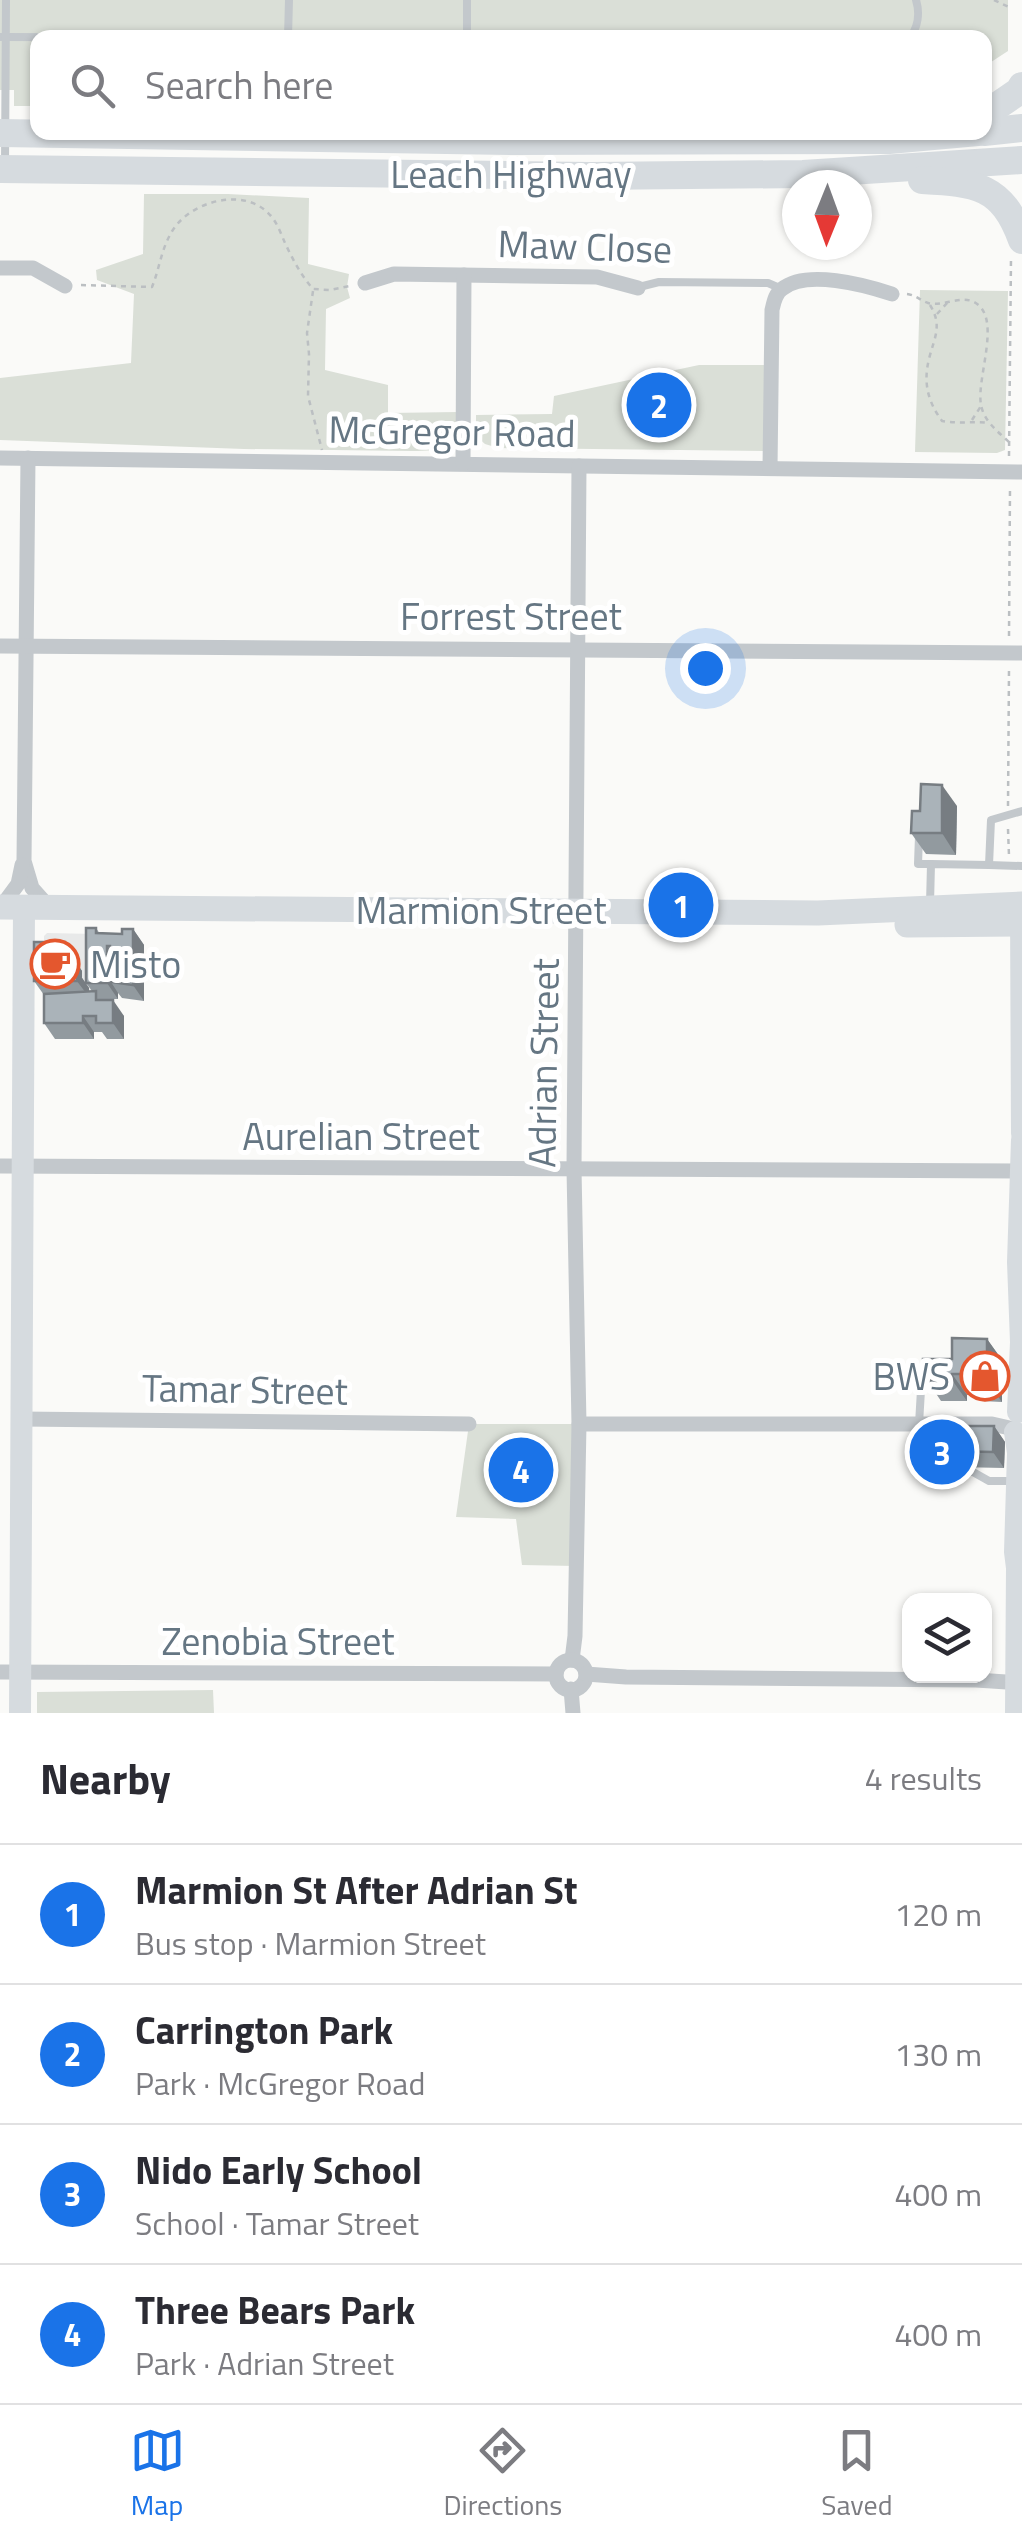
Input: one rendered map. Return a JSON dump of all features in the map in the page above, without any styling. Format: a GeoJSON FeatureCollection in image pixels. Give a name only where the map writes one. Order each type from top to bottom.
{"type":"FeatureCollection","features":[{"type":"Feature","properties":{"kind":"highway"},"geometry":{"type":"LineString","coordinates":[[992,110],[1022,86]]}},
{"type":"Feature","properties":{"kind":"highway","name":"Leach Highway"},"geometry":{"type":"LineString","coordinates":[[992,131],[1022,128]]}},
{"type":"Feature","properties":{"kind":"highway","name":"Leach Highway"},"geometry":{"type":"LineString","coordinates":[[3,133],[30,133]]}},
{"type":"Feature","properties":{"kind":"highway","name":"Leach Highway"},"geometry":{"type":"LineString","coordinates":[[448,140],[889,140]]}},
{"type":"Feature","properties":{"kind":"highway"},"geometry":{"type":"LineString","coordinates":[[835,141],[841,140]]}},
{"type":"Feature","properties":{"kind":"highway","name":"Leach Highway"},"geometry":{"type":"LineString","coordinates":[[866,170],[1022,160]]}},
{"type":"Feature","properties":{"kind":"highway","name":"Leach Highway"},"geometry":{"type":"LineString","coordinates":[[2,169],[590,176],[782,174]]}},
{"type":"Feature","properties":{"kind":"highway"},"geometry":{"type":"LineString","coordinates":[[872,178],[944,182],[987,192],[1014,218],[1017,242]]}},
{"type":"Feature","properties":{"kind":"main road"},"geometry":{"type":"LineString","coordinates":[[1016,1713],[1018,1453],[1014,1423],[1022,1310],[1018,1262],[1022,893]]}},
{"type":"Feature","properties":{"kind":"main road","name":"Marmion Street"},"geometry":{"type":"LineString","coordinates":[[10,912],[50,908],[576,916],[902,926],[1022,914]]}},
{"type":"Feature","properties":{"kind":"main road","name":"Marmion Street"},"geometry":{"type":"LineString","coordinates":[[10,912],[576,916],[930,908],[1022,914]]}},
{"type":"Feature","properties":{"kind":"main road"},"geometry":{"type":"LineString","coordinates":[[10,912],[11,1166],[21,1419],[10,1672],[20,1713]]}},
{"type":"Feature","properties":{"kind":"street"},"geometry":{"type":"LineString","coordinates":[[0,268],[32,268],[65,286]]}},
{"type":"Feature","properties":{"kind":"street","name":"Maw Close"},"geometry":{"type":"LineString","coordinates":[[365,283],[394,274],[464,275],[597,278],[638,288]]}},
{"type":"Feature","properties":{"kind":"street","name":"Maw Close"},"geometry":{"type":"LineString","coordinates":[[462,463],[464,275]]}},
{"type":"Feature","properties":{"kind":"street"},"geometry":{"type":"LineString","coordinates":[[770,468],[772,310],[778,293],[794,282],[812,280],[854,284],[892,294]]}},
{"type":"Feature","properties":{"kind":"street","name":"McGregor Road"},"geometry":{"type":"LineString","coordinates":[[0,458],[1016,472]]}},
{"type":"Feature","properties":{"kind":"street"},"geometry":{"type":"LineString","coordinates":[[10,912],[24,861],[28,458]]}},
{"type":"Feature","properties":{"kind":"street","name":"Adrian Street"},"geometry":{"type":"LineString","coordinates":[[572,1660],[579,1424],[574,1169],[579,466]]}},
{"type":"Feature","properties":{"kind":"street","name":"Forrest Street"},"geometry":{"type":"LineString","coordinates":[[0,646],[1016,653]]}},
{"type":"Feature","properties":{"kind":"street"},"geometry":{"type":"LineString","coordinates":[[24,861],[32,888],[50,908]]}},
{"type":"Feature","properties":{"kind":"street","name":"Aurelian Street"},"geometry":{"type":"LineString","coordinates":[[11,1166],[1021,1171]]}},
{"type":"Feature","properties":{"kind":"street","name":"Tamar Street"},"geometry":{"type":"LineString","coordinates":[[21,1419],[470,1424]]}},
{"type":"Feature","properties":{"kind":"street"},"geometry":{"type":"LineString","coordinates":[[579,1424],[1014,1423]]}},
{"type":"Feature","properties":{"kind":"street"},"geometry":{"type":"LineString","coordinates":[[572,1660],[580,1663],[586,1674],[580,1687],[571,1690],[562,1686],[556,1674],[561,1664],[572,1660]]}},
{"type":"Feature","properties":{"kind":"street","name":"Zenobia Street"},"geometry":{"type":"LineString","coordinates":[[10,1672],[556,1674]]}},
{"type":"Feature","properties":{"kind":"street"},"geometry":{"type":"LineString","coordinates":[[586,1674],[1019,1678]]}},
{"type":"Feature","properties":{"kind":"street"},"geometry":{"type":"LineString","coordinates":[[571,1690],[572,1713]]}},
{"type":"Feature","properties":{"kind":"lane"},"geometry":{"type":"LineString","coordinates":[[2,169],[6,0]]}},
{"type":"Feature","properties":{"kind":"lane"},"geometry":{"type":"LineString","coordinates":[[288,0],[288,30]]}},
{"type":"Feature","properties":{"kind":"lane"},"geometry":{"type":"LineString","coordinates":[[467,0],[467,30]]}},
{"type":"Feature","properties":{"kind":"lane"},"geometry":{"type":"LineString","coordinates":[[915,30],[916,0]]}},
{"type":"Feature","properties":{"kind":"lane"},"geometry":{"type":"LineString","coordinates":[[3,37],[30,37]]}},
{"type":"Feature","properties":{"kind":"lane","name":"Maw Close"},"geometry":{"type":"LineString","coordinates":[[638,288],[659,282],[768,283],[782,288]]}},
{"type":"Feature","properties":{"kind":"lane"},"geometry":{"type":"LineString","coordinates":[[989,865],[991,820],[1022,812]]}},
{"type":"Feature","properties":{"kind":"lane"},"geometry":{"type":"LineString","coordinates":[[918,834],[918,864],[1022,866]]}},
{"type":"Feature","properties":{"kind":"lane"},"geometry":{"type":"LineString","coordinates":[[930,864],[930,908]]}},
{"type":"Feature","properties":{"kind":"lane"},"geometry":{"type":"LineString","coordinates":[[937,1374],[922,1373],[920,1471],[973,1472],[989,1481],[1018,1481]]}},
{"type":"Feature","properties":{"kind":"path"},"geometry":{"type":"LineString","coordinates":[[994,0],[1011,8]]}},
{"type":"Feature","properties":{"kind":"path"},"geometry":{"type":"LineString","coordinates":[[65,286],[152,287],[171,232],[190,214],[233,198],[254,203],[270,215],[300,274],[313,290],[306,333],[308,396],[324,462]]}},
{"type":"Feature","properties":{"kind":"path"},"geometry":{"type":"LineString","coordinates":[[1008,866],[1016,653],[1016,472],[1010,443],[1017,242]]}},
{"type":"Feature","properties":{"kind":"path"},"geometry":{"type":"LineString","coordinates":[[313,290],[365,283]]}},
{"type":"Feature","properties":{"kind":"path"},"geometry":{"type":"LineString","coordinates":[[892,294],[912,294],[930,304],[936,316],[938,334],[926,380],[930,404],[942,421],[989,423]]}},
{"type":"Feature","properties":{"kind":"path"},"geometry":{"type":"LineString","coordinates":[[930,304],[969,299],[982,307],[990,322],[981,376],[982,406],[989,423],[1010,443]]}},
{"type":"Feature","properties":{"kind":"path"},"geometry":{"type":"LineString","coordinates":[[936,316],[948,302]]}},
{"type":"Feature","properties":{"kind":"path"},"geometry":{"type":"LineString","coordinates":[[971,421],[982,406]]}},
{"type":"Feature","properties":{"kind":"shaded area"},"geometry":{"type":"Polygon","coordinates":[[[0,0],[1008,0],[1008,51],[992,61],[992,30],[30,30],[30,106],[14,106],[14,90],[0,90],[0,0]]]}},
{"type":"Feature","properties":{"kind":"shaded area"},"geometry":{"type":"Polygon","coordinates":[[[144,194],[309,198],[308,264],[349,274],[350,298],[326,309],[325,370],[388,385],[388,413],[458,412],[452,440],[441,448],[412,451],[0,440],[0,378],[131,363],[134,294],[97,280],[96,270],[143,254],[144,194]]]}},
{"type":"Feature","properties":{"kind":"shaded area"},"geometry":{"type":"Polygon","coordinates":[[[920,290],[1008,291],[1005,450],[915,452],[920,290]]]}},
{"type":"Feature","properties":{"kind":"shaded area"},"geometry":{"type":"Polygon","coordinates":[[[699,365],[767,365],[765,451],[498,448],[476,436],[476,415],[552,414],[554,396],[699,365]]]}},
{"type":"Feature","properties":{"kind":"shaded area"},"geometry":{"type":"Polygon","coordinates":[[[47,933],[95,934],[94,1005],[44,1005],[47,933]]]}},
{"type":"Feature","properties":{"kind":"shaded area"},"geometry":{"type":"Polygon","coordinates":[[[469,1424],[579,1424],[576,1566],[522,1565],[516,1519],[456,1517],[469,1424]]]}},
{"type":"Feature","properties":{"kind":"shaded area"},"geometry":{"type":"Polygon","coordinates":[[[213,1690],[214,1713],[37,1713],[37,1692],[213,1690]]]}},
{"type":"Feature","properties":{"kind":"building"},"geometry":{"type":"Polygon","coordinates":[[[921,784],[942,785],[942,833],[911,833],[912,811],[920,811],[921,784]]]}},
{"type":"Feature","properties":{"kind":"building"},"geometry":{"type":"Polygon","coordinates":[[[86,928],[96,928],[96,933],[122,934],[122,929],[133,929],[133,985],[111,982],[110,946],[107,983],[86,983],[86,928]]]}},
{"type":"Feature","properties":{"kind":"building"},"geometry":{"type":"Polygon","coordinates":[[[34,942],[65,942],[65,955],[71,955],[71,962],[65,964],[70,964],[70,972],[78,972],[77,981],[34,981],[34,942]]]}},
{"type":"Feature","properties":{"kind":"building"},"geometry":{"type":"Polygon","coordinates":[[[96,991],[96,1000],[113,1000],[113,1023],[96,1023],[96,1016],[83,1016],[83,1023],[44,1023],[44,994],[96,991]]]}},
{"type":"Feature","properties":{"kind":"building"},"geometry":{"type":"Polygon","coordinates":[[[952,1338],[987,1339],[987,1381],[966,1380],[966,1374],[952,1374],[952,1380],[927,1380],[923,1359],[952,1359],[952,1338]]]}},
{"type":"Feature","properties":{"kind":"building"},"geometry":{"type":"Polygon","coordinates":[[[951,1426],[994,1426],[993,1452],[946,1451],[946,1430],[951,1430],[951,1426]]]}},
{"type":"Feature","properties":{"kind":"place","name":"Carrington Park"},"geometry":{"type":"Point","coordinates":[659,405]}},
{"type":"Feature","properties":{"kind":"place","name":"Marmion St After Adrian St"},"geometry":{"type":"Point","coordinates":[681,905]}},
{"type":"Feature","properties":{"kind":"place","name":"Misto"},"geometry":{"type":"Point","coordinates":[55,964]}},
{"type":"Feature","properties":{"kind":"place","name":"BWS"},"geometry":{"type":"Point","coordinates":[985,1376]}},
{"type":"Feature","properties":{"kind":"place","name":"Nido Early School"},"geometry":{"type":"Point","coordinates":[942,1452]}},
{"type":"Feature","properties":{"kind":"place","name":"Three Bears Park"},"geometry":{"type":"Point","coordinates":[521,1470]}}]}
